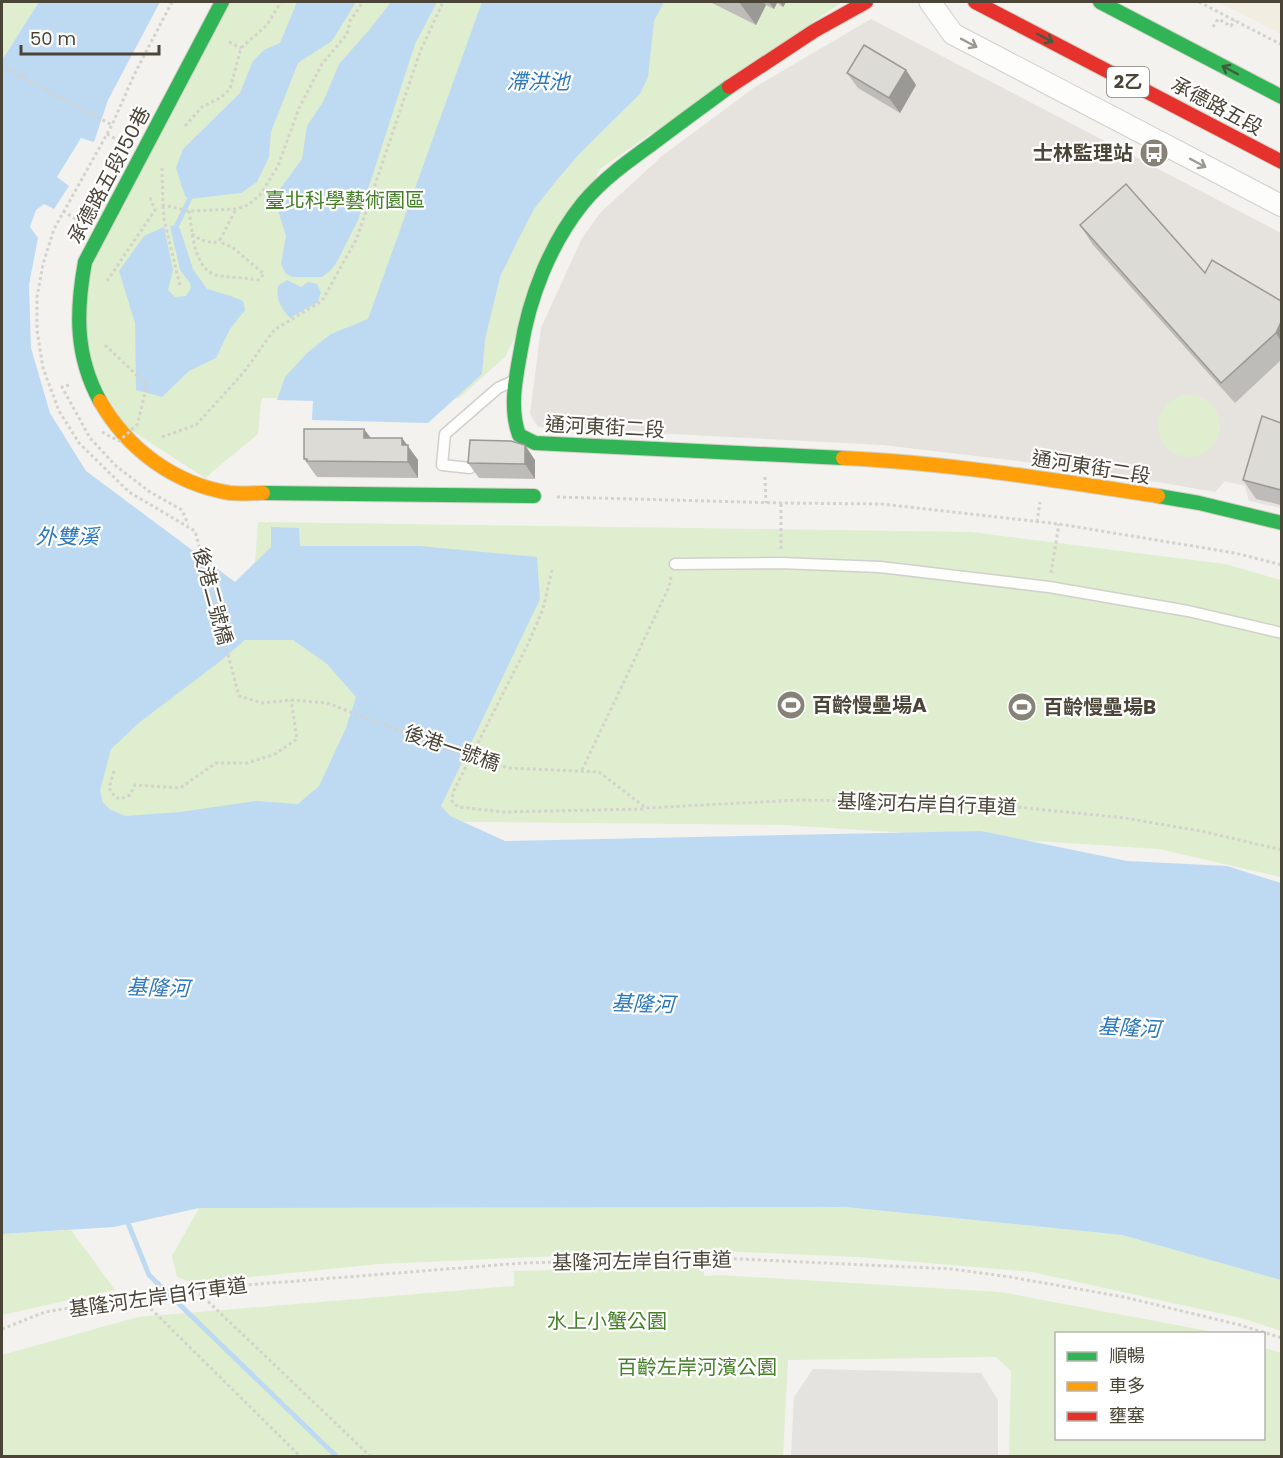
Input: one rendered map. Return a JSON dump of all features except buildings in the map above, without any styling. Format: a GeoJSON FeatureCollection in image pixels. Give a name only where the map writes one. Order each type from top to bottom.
{"type":"FeatureCollection","features":[{"type":"Feature","properties":{"kind":"street","name":"承德路五段150巷"},"geometry":{"type":"LineString","coordinates":[[222,2],[99,232],[86,262],[79,295],[78,326],[87,377],[101,405],[135,447],[170,472],[197,484],[232,493],[534,496]]}},
{"type":"Feature","properties":{"kind":"street","name":"通河東街二段"},"geometry":{"type":"LineString","coordinates":[[866,2],[770,57],[610,175],[575,214],[547,263],[521,343],[513,423],[519,435],[535,443],[911,461],[1188,501],[1281,523]]}},
{"type":"Feature","properties":{"kind":"street"},"geometry":{"type":"LineString","coordinates":[[930,2],[952,34],[1281,206]]}},
{"type":"Feature","properties":{"kind":"street","name":"承德路五段"},"geometry":{"type":"LineString","coordinates":[[975,2],[1281,162]]}},
{"type":"Feature","properties":{"kind":"street","name":"承德路五段"},"geometry":{"type":"LineString","coordinates":[[1100,2],[1281,97]]}},
{"type":"Feature","properties":{"kind":"lane"},"geometry":{"type":"LineString","coordinates":[[470,468],[442,465],[446,434],[498,388],[516,379]]}},
{"type":"Feature","properties":{"kind":"lane"},"geometry":{"type":"LineString","coordinates":[[675,564],[780,563],[880,567],[1049,586],[1188,611],[1281,633]]}},
{"type":"Feature","properties":{"kind":"path"},"geometry":{"type":"LineString","coordinates":[[2,66],[112,125],[134,75],[172,2]]}},
{"type":"Feature","properties":{"kind":"path"},"geometry":{"type":"LineString","coordinates":[[180,133],[202,107],[220,98],[230,88],[241,48],[267,25],[280,2]]}},
{"type":"Feature","properties":{"kind":"path"},"geometry":{"type":"LineString","coordinates":[[163,205],[186,209],[236,209],[248,205],[261,195],[278,166],[299,108],[322,64],[348,34],[350,21],[363,2]]}},
{"type":"Feature","properties":{"kind":"path"},"geometry":{"type":"LineString","coordinates":[[135,447],[195,425],[244,372],[274,330],[322,301],[357,238],[420,52],[444,2]]}},
{"type":"Feature","properties":{"kind":"path"},"geometry":{"type":"LineString","coordinates":[[1199,2],[1281,45]]}},
{"type":"Feature","properties":{"kind":"path"},"geometry":{"type":"LineString","coordinates":[[1214,27],[1218,19],[1231,26],[1235,20]]}},
{"type":"Feature","properties":{"kind":"path"},"geometry":{"type":"LineString","coordinates":[[165,159],[162,168],[164,219],[180,286]]}},
{"type":"Feature","properties":{"kind":"path"},"geometry":{"type":"LineString","coordinates":[[186,209],[197,256],[206,268],[215,275],[258,280],[264,277],[232,247],[220,240]]}},
{"type":"Feature","properties":{"kind":"path"},"geometry":{"type":"LineString","coordinates":[[192,234],[207,242],[214,243],[220,240],[236,209]]}},
{"type":"Feature","properties":{"kind":"path"},"geometry":{"type":"LineString","coordinates":[[106,283],[155,210]]}},
{"type":"Feature","properties":{"kind":"path"},"geometry":{"type":"LineString","coordinates":[[63,211],[82,222]]}},
{"type":"Feature","properties":{"kind":"path"},"geometry":{"type":"LineString","coordinates":[[102,342],[147,385],[137,425],[119,441],[102,432]]}},
{"type":"Feature","properties":{"kind":"path","name":"後港二號橋"},"geometry":{"type":"LineString","coordinates":[[106,470],[129,492],[195,531],[239,696],[262,703],[291,700]]}},
{"type":"Feature","properties":{"kind":"path"},"geometry":{"type":"LineString","coordinates":[[534,496],[882,504],[1059,524],[1235,553],[1281,565]]}},
{"type":"Feature","properties":{"kind":"path"},"geometry":{"type":"LineString","coordinates":[[780,563],[781,503]]}},
{"type":"Feature","properties":{"kind":"path"},"geometry":{"type":"LineString","coordinates":[[1049,586],[1059,524]]}},
{"type":"Feature","properties":{"kind":"path"},"geometry":{"type":"LineString","coordinates":[[646,808],[599,772],[582,770],[669,586],[675,564]]}},
{"type":"Feature","properties":{"kind":"path","name":"基隆河右岸自行車道"},"geometry":{"type":"LineString","coordinates":[[552,570],[543,609],[527,646],[453,792],[452,801],[458,807],[503,812],[799,800],[1016,807],[1125,818],[1201,831],[1281,850]]}},
{"type":"Feature","properties":{"kind":"path"},"geometry":{"type":"LineString","coordinates":[[114,771],[109,788],[110,793],[120,799],[130,795],[135,785],[180,788],[216,763],[247,763],[275,754],[297,739],[291,700]]}},
{"type":"Feature","properties":{"kind":"path","name":"後港一號橋"},"geometry":{"type":"LineString","coordinates":[[291,700],[327,703],[474,759],[508,768],[582,770]]}},
{"type":"Feature","properties":{"kind":"path","name":"基隆河左岸自行車道"},"geometry":{"type":"LineString","coordinates":[[2,1329],[45,1312],[195,1289],[523,1263],[742,1259],[952,1269],[1010,1277],[1124,1297],[1262,1332]]}},
{"type":"Feature","properties":{"kind":"path"},"geometry":{"type":"LineString","coordinates":[[195,1289],[370,1456]]}},
{"type":"Feature","properties":{"kind":"path"},"geometry":{"type":"LineString","coordinates":[[138,1296],[300,1456]]}},
{"type":"Feature","properties":{"kind":"path","name":"基隆河左岸自行車道"},"geometry":{"type":"LineString","coordinates":[[1265,1333],[1281,1338]]}},
{"type":"Feature","properties":{"kind":"shaded area"},"geometry":{"type":"Polygon","coordinates":[[[1218,2],[1281,2],[1281,34],[1218,2]]]}},
{"type":"Feature","properties":{"kind":"shaded area"},"geometry":{"type":"Polygon","coordinates":[[[871,19],[1281,233],[1281,508],[1249,501],[1245,486],[1225,481],[1215,492],[1076,468],[883,445],[538,427],[530,414],[541,328],[582,238],[601,212],[662,156],[755,87],[871,19]]]}},
{"type":"Feature","properties":{"kind":"shaded area"},"geometry":{"type":"Polygon","coordinates":[[[813,1369],[981,1373],[998,1400],[998,1456],[791,1456],[794,1397],[813,1369]]]}},
{"type":"Feature","properties":{"kind":"green space"},"geometry":{"type":"Polygon","coordinates":[[[2,2],[39,2],[2,60],[2,2]]]}},
{"type":"Feature","properties":{"kind":"green space","name":"臺北科學藝術園區"},"geometry":{"type":"Polygon","coordinates":[[[227,2],[842,2],[600,169],[505,357],[459,398],[263,398],[258,434],[205,478],[126,427],[93,373],[82,308],[93,253],[227,2]]]}},
{"type":"Feature","properties":{"kind":"green space"},"geometry":{"type":"Polygon","coordinates":[[[1189,395],[1206,400],[1211,404],[1215,409],[1220,426],[1215,443],[1211,448],[1206,452],[1189,457],[1172,452],[1167,448],[1163,443],[1158,426],[1163,409],[1167,404],[1172,400],[1189,395]]]}},
{"type":"Feature","properties":{"kind":"green space"},"geometry":{"type":"Polygon","coordinates":[[[258,522],[971,532],[1225,564],[1281,580],[1281,877],[1159,849],[784,825],[102,818],[98,779],[107,737],[253,592],[258,522]]]}},
{"type":"Feature","properties":{"kind":"green space"},"geometry":{"type":"Polygon","coordinates":[[[845,1207],[1122,1235],[1281,1280],[1281,1331],[1245,1319],[1032,1272],[858,1257],[697,1250],[378,1264],[194,1283],[177,1277],[172,1256],[199,1208],[845,1207]]]}},
{"type":"Feature","properties":{"kind":"green space"},"geometry":{"type":"Polygon","coordinates":[[[71,1230],[115,1290],[2,1315],[2,1234],[71,1230]]]}},
{"type":"Feature","properties":{"kind":"green space","name":"百齡左岸河濱公園"},"geometry":{"type":"Polygon","coordinates":[[[700,1267],[704,1270],[704,1276],[720,1275],[1000,1292],[1214,1332],[1055,1332],[1055,1440],[1265,1440],[1265,1348],[1281,1353],[1281,1456],[1009,1456],[1011,1371],[996,1357],[788,1360],[783,1456],[2,1456],[2,1355],[138,1317],[514,1286],[514,1271],[700,1267]]]}},
{"type":"Feature","properties":{"kind":"water"},"geometry":{"type":"Polygon","coordinates":[[[39,2],[160,2],[108,100],[94,142],[81,138],[57,177],[69,186],[54,209],[44,204],[36,210],[30,227],[38,238],[29,285],[31,348],[50,413],[86,471],[235,582],[271,547],[271,527],[299,528],[300,546],[420,546],[537,557],[540,599],[441,806],[450,816],[505,841],[981,831],[1127,861],[1227,866],[1281,883],[1281,1280],[1122,1235],[845,1207],[199,1208],[114,1227],[2,1234],[2,60],[39,2]],[[245,640],[140,722],[111,749],[100,791],[103,803],[111,810],[126,816],[180,812],[256,801],[298,804],[319,786],[346,728],[356,697],[327,664],[293,640],[245,640]]]}},
{"type":"Feature","properties":{"kind":"water"},"geometry":{"type":"Polygon","coordinates":[[[297,2],[356,2],[332,41],[298,63],[271,132],[269,157],[257,182],[241,193],[189,199],[185,196],[176,168],[183,149],[240,93],[253,61],[264,50],[280,43],[297,2]]]}},
{"type":"Feature","properties":{"kind":"water"},"geometry":{"type":"Polygon","coordinates":[[[391,2],[437,2],[415,44],[358,220],[337,262],[322,277],[293,277],[286,274],[281,264],[286,236],[274,197],[302,159],[307,126],[323,102],[339,64],[391,2]]]}},
{"type":"Feature","properties":{"kind":"water","name":"滯洪池"},"geometry":{"type":"Polygon","coordinates":[[[482,2],[664,2],[654,21],[648,77],[640,94],[580,153],[534,209],[500,277],[485,340],[482,374],[428,423],[312,420],[313,401],[277,400],[285,377],[307,353],[331,334],[368,319],[482,2]]]}},
{"type":"Feature","properties":{"kind":"water"},"geometry":{"type":"Polygon","coordinates":[[[177,225],[193,269],[207,289],[243,301],[245,310],[230,329],[216,358],[189,371],[162,397],[136,390],[135,323],[119,271],[144,236],[164,227],[173,270],[168,290],[175,297],[186,296],[191,288],[190,283],[180,270],[170,226],[177,225]]]}},
{"type":"Feature","properties":{"kind":"water"},"geometry":{"type":"Polygon","coordinates":[[[287,280],[301,287],[308,282],[317,284],[321,292],[318,302],[290,318],[278,296],[278,286],[287,280]]]}},
{"type":"Feature","properties":{"kind":"waterway"},"geometry":{"type":"LineString","coordinates":[[177,225],[192,194]]}},
{"type":"Feature","properties":{"kind":"waterway"},"geometry":{"type":"LineString","coordinates":[[126,1218],[149,1275],[336,1456]]}},
{"type":"Feature","properties":{"kind":"traffic: fast"},"geometry":{"type":"LineString","coordinates":[[100,401],[86,367],[80,333],[80,298],[85,262],[222,2]]}},
{"type":"Feature","properties":{"kind":"traffic: fast"},"geometry":{"type":"LineString","coordinates":[[1100,2],[1282,97]]}},
{"type":"Feature","properties":{"kind":"traffic: fast"},"geometry":{"type":"LineString","coordinates":[[729,87],[607,179],[590,195],[571,219],[551,254],[529,310],[514,392],[514,414],[519,435],[535,443],[843,458]]}},
{"type":"Feature","properties":{"kind":"traffic: fast"},"geometry":{"type":"LineString","coordinates":[[263,493],[534,496]]}},
{"type":"Feature","properties":{"kind":"traffic: fast"},"geometry":{"type":"LineString","coordinates":[[1158,496],[1199,503],[1282,523]]}},
{"type":"Feature","properties":{"kind":"traffic: slow"},"geometry":{"type":"LineString","coordinates":[[100,401],[124,435],[155,462],[172,473],[190,482],[230,493],[263,493]]}},
{"type":"Feature","properties":{"kind":"traffic: slow"},"geometry":{"type":"LineString","coordinates":[[843,458],[962,468],[1158,496]]}},
{"type":"Feature","properties":{"kind":"traffic: jam"},"geometry":{"type":"LineString","coordinates":[[729,87],[814,31],[866,2]]}},
{"type":"Feature","properties":{"kind":"traffic: jam"},"geometry":{"type":"LineString","coordinates":[[975,2],[1282,162]]}},
{"type":"Feature","properties":{"kind":"place","name":"士林監理站"},"geometry":{"type":"Point","coordinates":[1154,153]}},
{"type":"Feature","properties":{"kind":"place","name":"百齡慢壘場A"},"geometry":{"type":"Point","coordinates":[791,705]}},
{"type":"Feature","properties":{"kind":"place","name":"百齡慢壘場B"},"geometry":{"type":"Point","coordinates":[1022,707]}},
{"type":"Feature","properties":{"kind":"water label","name":"外雙溪"},"geometry":{"type":"Point","coordinates":[67,537]}},
{"type":"Feature","properties":{"kind":"water label","name":"基隆河"},"geometry":{"type":"Point","coordinates":[158,988]}},
{"type":"Feature","properties":{"kind":"water label","name":"基隆河"},"geometry":{"type":"Point","coordinates":[643,1004]}},
{"type":"Feature","properties":{"kind":"water label","name":"基隆河"},"geometry":{"type":"Point","coordinates":[1129,1028]}},
{"type":"Feature","properties":{"kind":"park label","name":"水上小蟹公園"},"geometry":{"type":"Point","coordinates":[607,1321]}}]}
